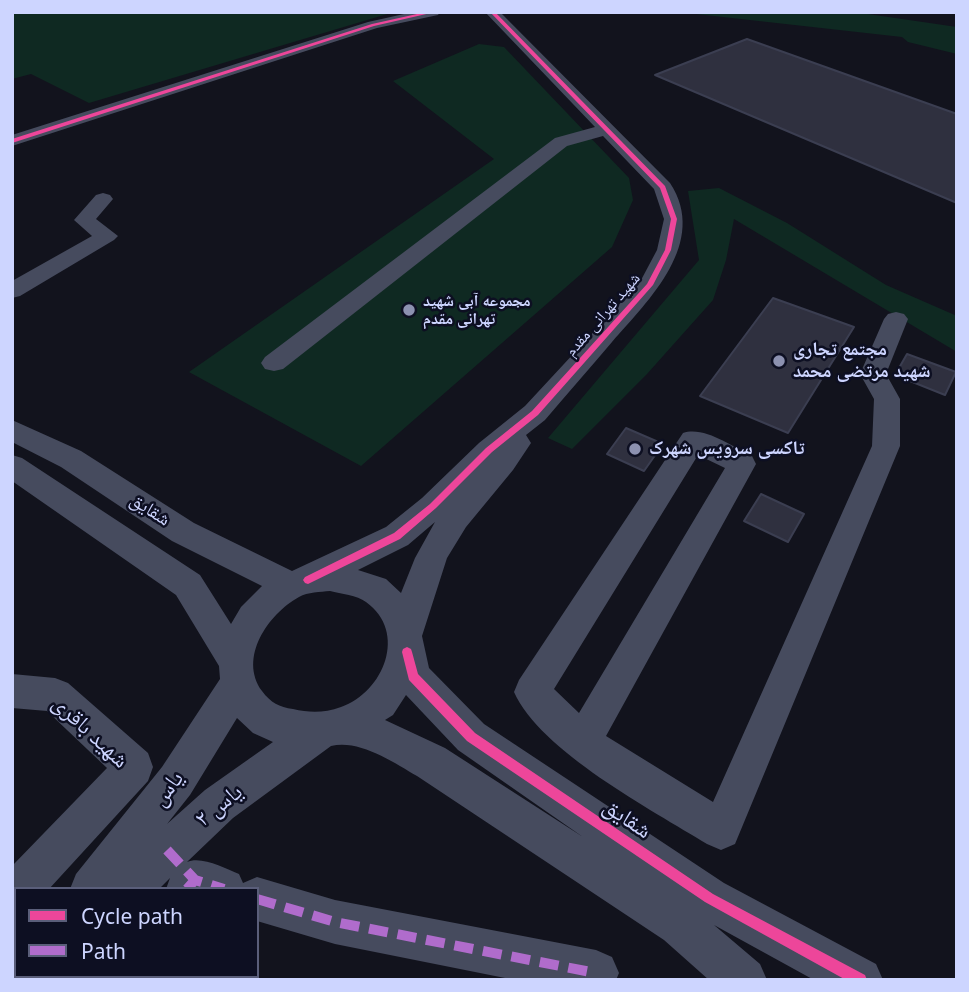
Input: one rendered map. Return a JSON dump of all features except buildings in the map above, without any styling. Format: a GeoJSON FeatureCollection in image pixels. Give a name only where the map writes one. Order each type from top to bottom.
{"type":"FeatureCollection","features":[{"type":"Feature","properties":{"kind":"street"},"geometry":{"type":"LineString","coordinates":[[12,141],[373,25],[433,12]]}},
{"type":"Feature","properties":{"kind":"street","name":"شهید تهرانی مقدم"},"geometry":{"type":"LineString","coordinates":[[299,583],[397,536],[433,506],[489,450],[535,413],[650,285],[668,250],[674,219],[663,187],[492,12]]}},
{"type":"Feature","properties":{"kind":"street"},"geometry":{"type":"LineString","coordinates":[[274,363],[561,142],[606,130]]}},
{"type":"Feature","properties":{"kind":"street"},"geometry":{"type":"LineString","coordinates":[[12,291],[107,236],[83,220],[103,199]]}},
{"type":"Feature","properties":{"kind":"street"},"geometry":{"type":"LineString","coordinates":[[582,743],[742,464],[693,440],[533,692],[582,743],[721,830],[886,446],[887,399],[873,374],[896,318]]}},
{"type":"Feature","properties":{"kind":"street","name":"شهید تهرانی مقدم"},"geometry":{"type":"LineString","coordinates":[[407,642],[425,571],[437,544],[455,518],[508,458],[535,413]]}},
{"type":"Feature","properties":{"kind":"street","name":"شقایق"},"geometry":{"type":"LineString","coordinates":[[12,430],[71,459],[183,532],[299,583]]}},
{"type":"Feature","properties":{"kind":"street","name":"شقایق"},"geometry":{"type":"LineString","coordinates":[[12,466],[188,585],[237,672]]}},
{"type":"Feature","properties":{"kind":"street"},"geometry":{"type":"LineString","coordinates":[[332,729],[376,708],[397,682],[407,642],[394,605],[372,586],[352,579],[330,577],[299,583],[254,616],[241,637],[237,672],[249,705],[267,721],[291,731],[332,729],[394,742],[431,762],[680,924],[744,980]]}},
{"type":"Feature","properties":{"kind":"street","name":"شقایق"},"geometry":{"type":"LineString","coordinates":[[407,642],[413,677],[471,737],[709,898],[860,980]]}},
{"type":"Feature","properties":{"kind":"street","name":"یاس"},"geometry":{"type":"LineString","coordinates":[[93,887],[176,781],[237,672]]}},
{"type":"Feature","properties":{"kind":"street","name":"شهید باقری"},"geometry":{"type":"LineString","coordinates":[[12,691],[55,695],[134,767],[22,887]]}},
{"type":"Feature","properties":{"kind":"street","name":"یاس ۲"},"geometry":{"type":"LineString","coordinates":[[139,887],[193,877],[219,804],[332,729]]}},
{"type":"Feature","properties":{"kind":"street"},"geometry":{"type":"LineString","coordinates":[[113,792],[149,814]]}},
{"type":"Feature","properties":{"kind":"street"},"geometry":{"type":"LineString","coordinates":[[259,900],[335,922],[597,978]]}},
{"type":"Feature","properties":{"kind":"green space"},"geometry":{"type":"Polygon","coordinates":[[[12,12],[394,12],[89,103],[31,74],[12,79],[12,12]]]}},
{"type":"Feature","properties":{"kind":"green space"},"geometry":{"type":"Polygon","coordinates":[[[678,12],[854,12],[957,27],[957,54],[908,42],[902,37],[678,12]]]}},
{"type":"Feature","properties":{"kind":"green space","name":"مجموعه آبی شهید تهرانی مقدم"},"geometry":{"type":"Polygon","coordinates":[[[479,44],[504,47],[629,178],[633,200],[612,247],[361,466],[189,372],[494,159],[393,81],[479,44]]]}},
{"type":"Feature","properties":{"kind":"green space"},"geometry":{"type":"Polygon","coordinates":[[[719,188],[787,223],[886,285],[957,316],[957,352],[734,219],[726,260],[713,300],[647,374],[572,449],[548,438],[699,260],[688,191],[719,188]]]}},
{"type":"Feature","properties":{"kind":"marked path"},"geometry":{"type":"LineString","coordinates":[[167,850],[195,880]]}},
{"type":"Feature","properties":{"kind":"marked path"},"geometry":{"type":"LineString","coordinates":[[189,887],[195,880],[218,887]]}},
{"type":"Feature","properties":{"kind":"marked path"},"geometry":{"type":"LineString","coordinates":[[259,900],[335,922],[596,973]]}},
{"type":"Feature","properties":{"kind":"cycle path"},"geometry":{"type":"LineString","coordinates":[[12,141],[373,25],[433,12]]}},
{"type":"Feature","properties":{"kind":"cycle path"},"geometry":{"type":"LineString","coordinates":[[308,580],[397,536],[433,506],[489,450],[535,413],[650,285],[668,250],[674,219],[663,187],[492,12]]}},
{"type":"Feature","properties":{"kind":"cycle path"},"geometry":{"type":"LineString","coordinates":[[407,652],[413,677],[471,737],[709,898],[860,980]]}},
{"type":"Feature","properties":{"kind":"place","name":"مجموعه آبی شهید تهرانی مقدم"},"geometry":{"type":"Point","coordinates":[409,310]}},
{"type":"Feature","properties":{"kind":"place","name":"مجتمع تجاری شهید مرتضی محمد"},"geometry":{"type":"Point","coordinates":[779,361]}},
{"type":"Feature","properties":{"kind":"place","name":"تاکسی سرویس شهرک"},"geometry":{"type":"Point","coordinates":[635,449]}}]}
